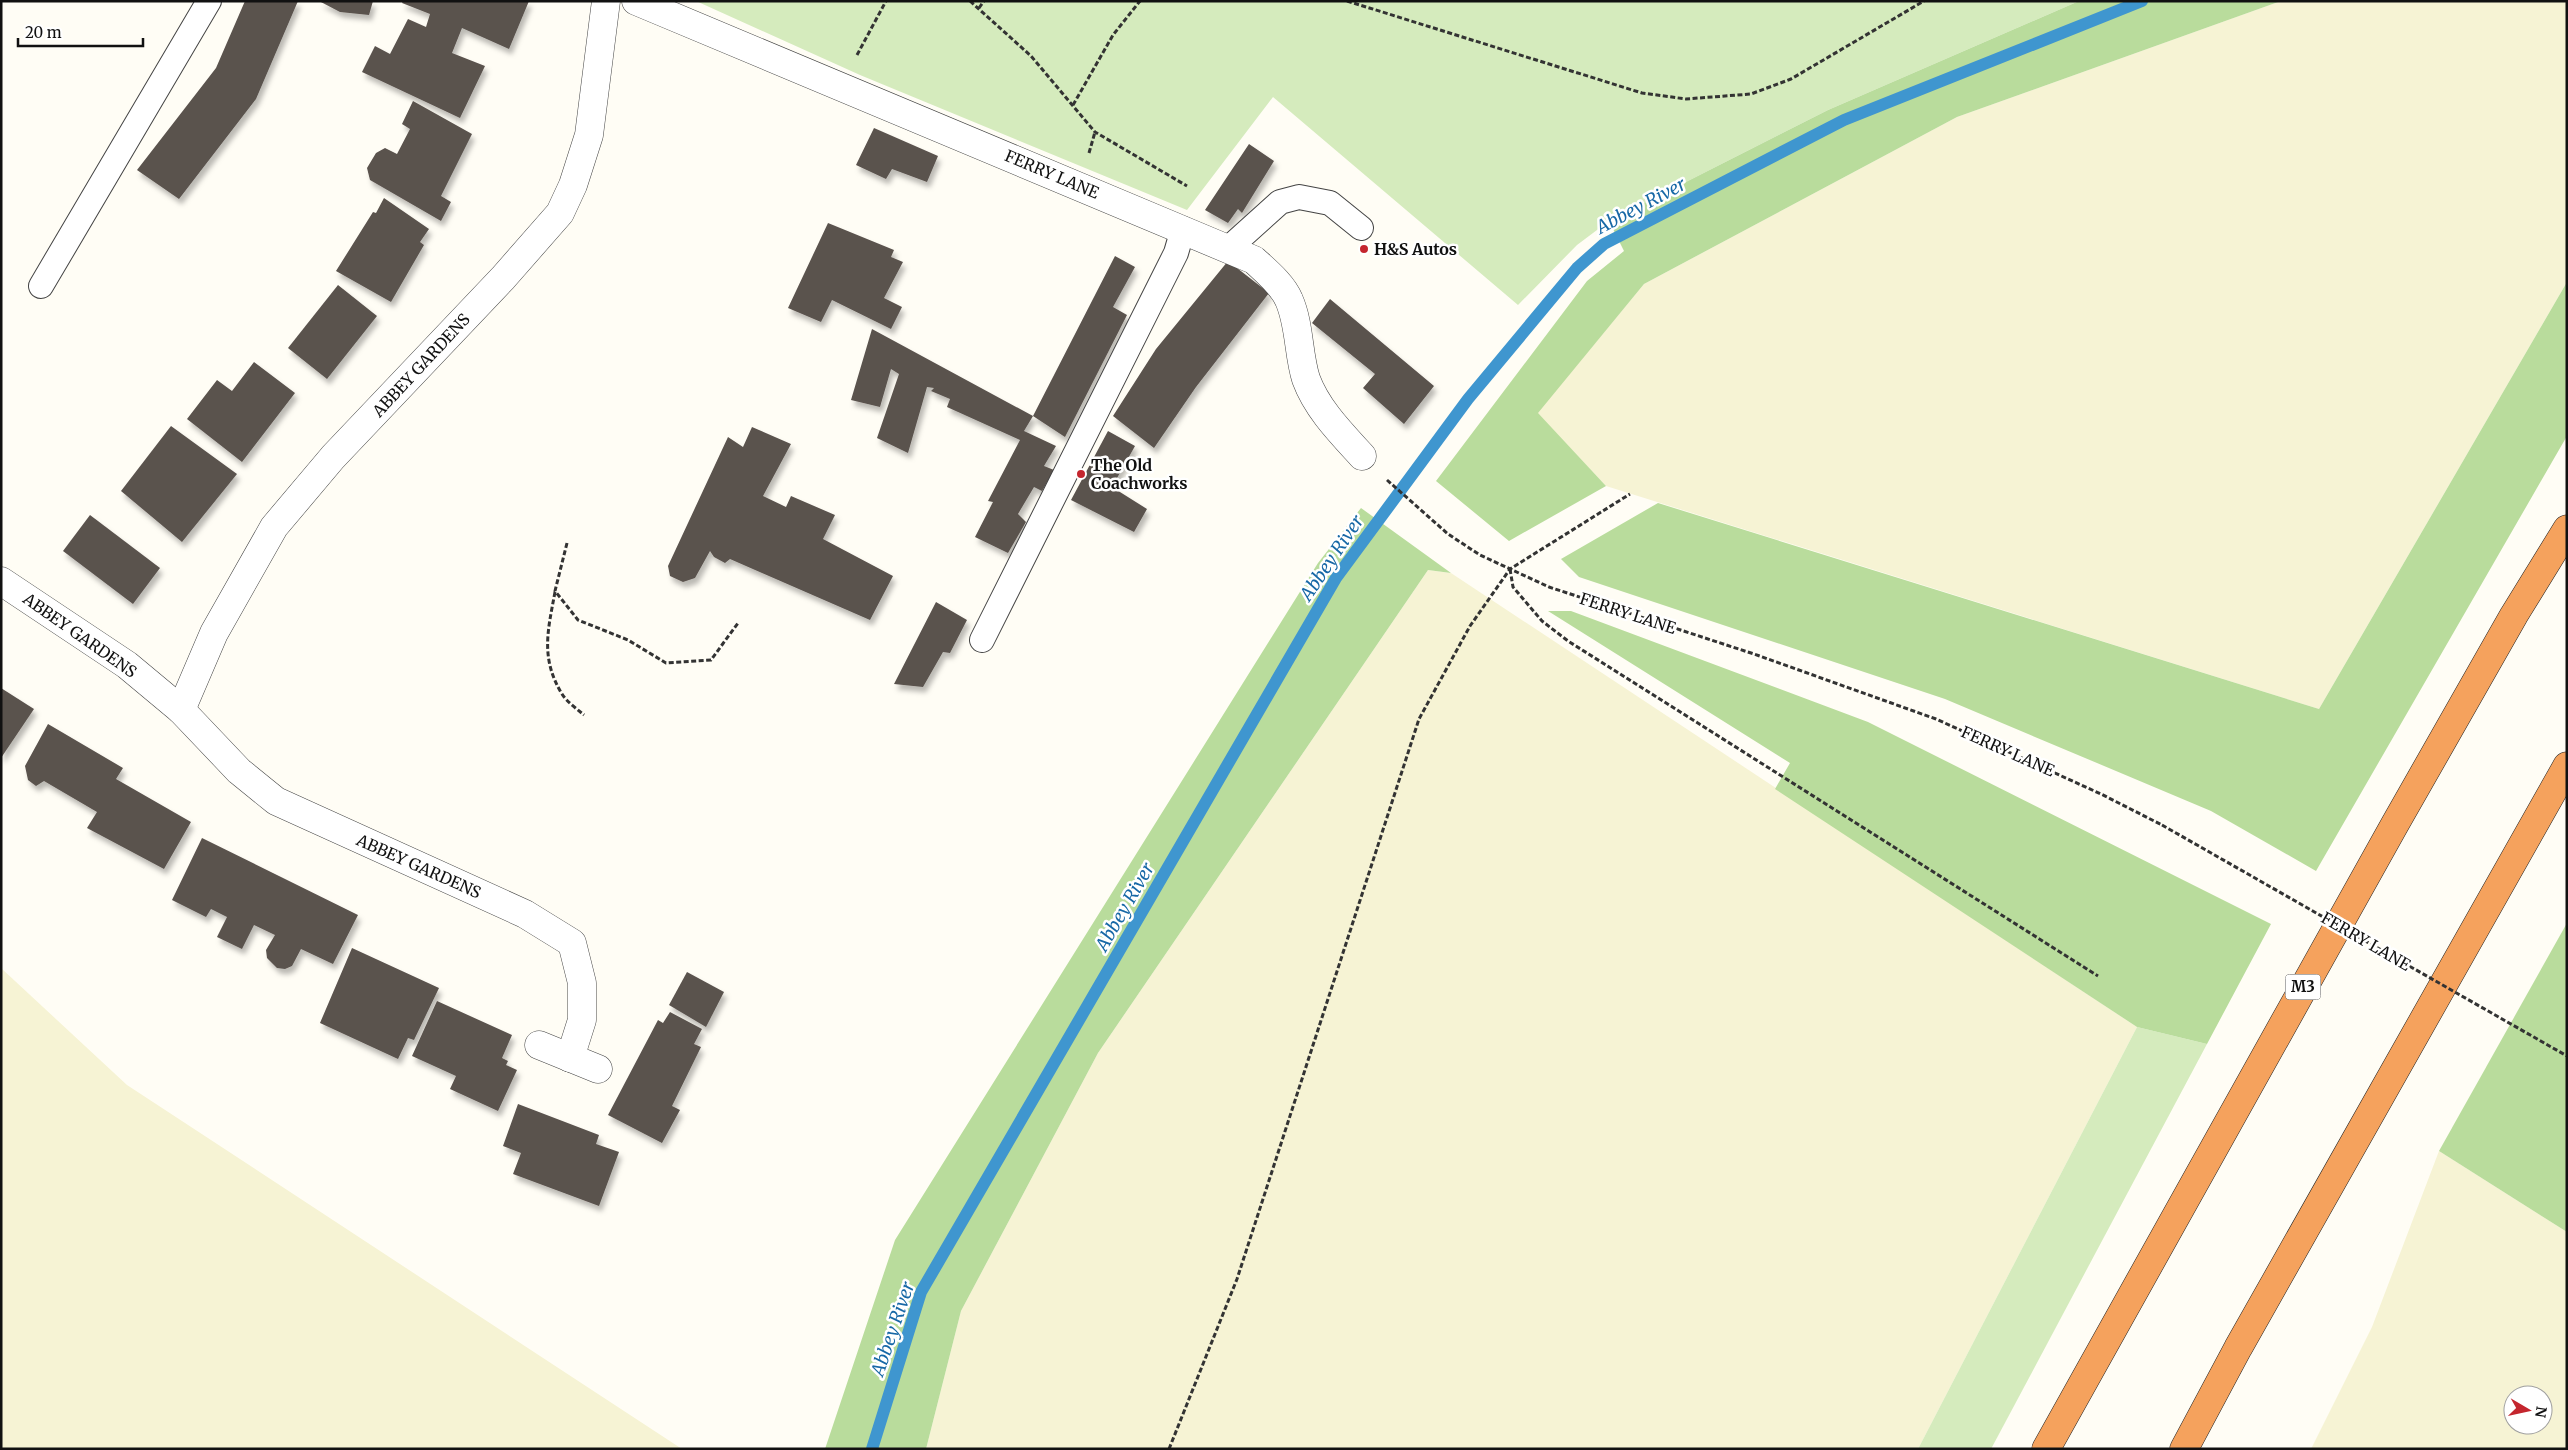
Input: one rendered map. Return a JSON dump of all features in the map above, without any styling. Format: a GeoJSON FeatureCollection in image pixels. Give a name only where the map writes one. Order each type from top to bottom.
{"type":"FeatureCollection","features":[{"type":"Feature","properties":{"kind":"highway","name":"M3"},"geometry":{"type":"LineString","coordinates":[[2046,1449],[2394,824],[2514,615],[2567,529]]}},
{"type":"Feature","properties":{"kind":"highway"},"geometry":{"type":"LineString","coordinates":[[2184,1449],[2238,1348],[2567,766]]}},
{"type":"Feature","properties":{"kind":"street","name":"ABBEY GARDENS"},"geometry":{"type":"LineString","coordinates":[[181,710],[214,633],[274,528],[334,457],[503,278],[560,213],[573,185],[589,135],[606,1]]}},
{"type":"Feature","properties":{"kind":"street","name":"FERRY LANE"},"geometry":{"type":"LineString","coordinates":[[636,1],[1254,260],[1270,275],[1289,300],[1310,386],[1323,411],[1371,465]]}},
{"type":"Feature","properties":{"kind":"street","name":"ABBEY GARDENS"},"geometry":{"type":"LineString","coordinates":[[1,580],[126,665],[181,710],[239,772],[276,801],[525,914],[572,943],[582,983],[582,1020],[570,1058]]}},
{"type":"Feature","properties":{"kind":"street"},"geometry":{"type":"LineString","coordinates":[[539,1046],[598,1069]]}},
{"type":"Feature","properties":{"kind":"lane"},"geometry":{"type":"LineString","coordinates":[[41,286],[209,1]]}},
{"type":"Feature","properties":{"kind":"lane"},"geometry":{"type":"LineString","coordinates":[[1229,248],[1280,202],[1299,197],[1330,203],[1361,228]]}},
{"type":"Feature","properties":{"kind":"lane"},"geometry":{"type":"LineString","coordinates":[[982,640],[1176,253],[1183,229]]}},
{"type":"Feature","properties":{"kind":"path"},"geometry":{"type":"LineString","coordinates":[[857,56],[886,1]]}},
{"type":"Feature","properties":{"kind":"path"},"geometry":{"type":"LineString","coordinates":[[970,1],[1031,56],[1095,132],[1187,186]]}},
{"type":"Feature","properties":{"kind":"path"},"geometry":{"type":"LineString","coordinates":[[979,8],[984,1]]}},
{"type":"Feature","properties":{"kind":"path"},"geometry":{"type":"LineString","coordinates":[[1073,104],[1112,35],[1140,1]]}},
{"type":"Feature","properties":{"kind":"path"},"geometry":{"type":"LineString","coordinates":[[1347,1],[1642,93],[1686,99],[1751,94],[1791,79],[1924,1]]}},
{"type":"Feature","properties":{"kind":"path","name":"FERRY LANE"},"geometry":{"type":"LineString","coordinates":[[1371,465],[1448,534],[1480,555],[1549,587],[1754,654],[1936,719],[2043,767],[2162,825],[2567,1056]]}},
{"type":"Feature","properties":{"kind":"path"},"geometry":{"type":"LineString","coordinates":[[1170,1449],[1237,1279],[1419,719],[1470,626],[1510,568],[1630,494]]}},
{"type":"Feature","properties":{"kind":"path"},"geometry":{"type":"LineString","coordinates":[[566,542],[548,626],[546,657],[562,695],[584,716]]}},
{"type":"Feature","properties":{"kind":"path"},"geometry":{"type":"LineString","coordinates":[[1510,568],[1513,587],[1542,621],[1568,641],[2098,976]]}},
{"type":"Feature","properties":{"kind":"path"},"geometry":{"type":"LineString","coordinates":[[555,591],[578,620],[628,640],[666,663],[711,660],[738,623]]}},
{"type":"Feature","properties":{"kind":"shaded area"},"geometry":{"type":"Polygon","coordinates":[[[2281,1],[2567,1],[2567,282],[2319,709],[1606,486],[1537,413],[1644,284],[1957,117],[2281,1]]]}},
{"type":"Feature","properties":{"kind":"shaded area"},"geometry":{"type":"Polygon","coordinates":[[[1428,570],[1451,573],[2137,1027],[1918,1449],[926,1449],[961,1311],[1098,1053],[1428,570]]]}},
{"type":"Feature","properties":{"kind":"shaded area"},"geometry":{"type":"Polygon","coordinates":[[[1,968],[127,1085],[682,1449],[1,1449],[1,968]]]}},
{"type":"Feature","properties":{"kind":"shaded area"},"geometry":{"type":"Polygon","coordinates":[[[2439,1151],[2567,1232],[2567,1449],[2311,1449],[2372,1327],[2439,1151]]]}},
{"type":"Feature","properties":{"kind":"green space"},"geometry":{"type":"Polygon","coordinates":[[[696,1],[2079,1],[1828,110],[1609,221],[1577,245],[1518,305],[1273,97],[1187,210],[860,75],[696,1]]]}},
{"type":"Feature","properties":{"kind":"green space"},"geometry":{"type":"Polygon","coordinates":[[[2079,1],[2281,1],[1957,117],[1644,284],[1538,413],[1606,486],[1509,541],[1436,481],[1587,281],[1624,251],[1609,221],[1828,110],[2079,1]]]}},
{"type":"Feature","properties":{"kind":"green space"},"geometry":{"type":"Polygon","coordinates":[[[2567,282],[2567,436],[2316,871],[2211,811],[1945,699],[1579,577],[1561,559],[1658,503],[2319,709],[2567,282]]]}},
{"type":"Feature","properties":{"kind":"green space"},"geometry":{"type":"Polygon","coordinates":[[[1361,508],[1451,573],[1428,570],[1098,1053],[961,1311],[926,1449],[825,1449],[895,1240],[1318,563],[1361,508]]]}},
{"type":"Feature","properties":{"kind":"green space"},"geometry":{"type":"Polygon","coordinates":[[[1548,611],[1571,611],[1868,722],[2271,924],[2207,1044],[2137,1027],[1775,789],[1790,763],[1548,611]]]}},
{"type":"Feature","properties":{"kind":"green space"},"geometry":{"type":"Polygon","coordinates":[[[2567,923],[2567,1232],[2439,1151],[2567,923]]]}},
{"type":"Feature","properties":{"kind":"green space"},"geometry":{"type":"Polygon","coordinates":[[[2137,1027],[2207,1044],[1991,1449],[1918,1449],[2137,1027]]]}},
{"type":"Feature","properties":{"kind":"building"},"geometry":{"type":"Polygon","coordinates":[[[245,1],[298,1],[256,99],[179,199],[137,170],[216,68],[245,1]]]}},
{"type":"Feature","properties":{"kind":"building"},"geometry":{"type":"Polygon","coordinates":[[[319,1],[373,1],[369,15],[340,12],[319,1]]]}},
{"type":"Feature","properties":{"kind":"building"},"geometry":{"type":"Polygon","coordinates":[[[403,1],[529,1],[509,49],[462,28],[452,53],[485,66],[460,118],[362,72],[375,46],[390,54],[408,19],[426,27],[430,14],[402,3],[403,1]]]}},
{"type":"Feature","properties":{"kind":"building"},"geometry":{"type":"Polygon","coordinates":[[[413,101],[472,134],[441,196],[451,202],[441,221],[370,180],[367,168],[376,153],[385,148],[397,154],[410,129],[402,124],[413,101]]]}},
{"type":"Feature","properties":{"kind":"building"},"geometry":{"type":"Polygon","coordinates":[[[874,128],[938,156],[927,182],[892,169],[886,179],[856,165],[874,128]]]}},
{"type":"Feature","properties":{"kind":"building"},"geometry":{"type":"Polygon","coordinates":[[[1249,144],[1274,161],[1242,213],[1238,209],[1228,223],[1205,210],[1249,144]]]}},
{"type":"Feature","properties":{"kind":"building"},"geometry":{"type":"Polygon","coordinates":[[[384,198],[429,229],[420,242],[424,245],[391,302],[336,271],[373,212],[376,213],[384,198]]]}},
{"type":"Feature","properties":{"kind":"building"},"geometry":{"type":"Polygon","coordinates":[[[828,223],[894,250],[891,257],[903,262],[884,298],[902,307],[891,329],[832,300],[821,322],[788,308],[828,223]]]}},
{"type":"Feature","properties":{"kind":"building"},"geometry":{"type":"Polygon","coordinates":[[[1115,256],[1135,267],[1113,307],[1127,315],[1065,437],[1033,416],[1115,256]]]}},
{"type":"Feature","properties":{"kind":"building"},"geometry":{"type":"Polygon","coordinates":[[[1228,261],[1269,293],[1196,387],[1154,448],[1113,416],[1156,349],[1228,261]]]}},
{"type":"Feature","properties":{"kind":"building"},"geometry":{"type":"Polygon","coordinates":[[[338,285],[377,316],[327,379],[288,348],[338,285]]]}},
{"type":"Feature","properties":{"kind":"building"},"geometry":{"type":"Polygon","coordinates":[[[1330,299],[1434,386],[1404,424],[1363,388],[1375,374],[1312,323],[1330,299]]]}},
{"type":"Feature","properties":{"kind":"building"},"geometry":{"type":"Polygon","coordinates":[[[872,329],[1033,416],[1024,431],[1056,446],[1044,466],[1054,470],[1042,491],[1034,487],[1018,514],[1026,522],[1008,553],[975,537],[993,502],[988,501],[1020,440],[947,407],[950,399],[931,391],[934,388],[927,387],[908,453],[877,438],[899,374],[891,369],[880,407],[851,400],[872,329]]]}},
{"type":"Feature","properties":{"kind":"building"},"geometry":{"type":"Polygon","coordinates":[[[254,362],[295,393],[242,462],[187,419],[217,380],[232,391],[254,362]]]}},
{"type":"Feature","properties":{"kind":"building"},"geometry":{"type":"Polygon","coordinates":[[[171,426],[237,474],[182,542],[121,491],[171,426]]]}},
{"type":"Feature","properties":{"kind":"building"},"geometry":{"type":"Polygon","coordinates":[[[752,427],[791,444],[763,496],[786,507],[791,496],[835,515],[823,539],[893,576],[870,620],[730,559],[725,563],[714,557],[710,551],[695,578],[683,582],[670,576],[668,566],[728,437],[743,447],[752,427]]]}},
{"type":"Feature","properties":{"kind":"building"},"geometry":{"type":"Polygon","coordinates":[[[1108,431],[1135,446],[1112,487],[1147,509],[1134,532],[1071,500],[1108,431]]]}},
{"type":"Feature","properties":{"kind":"building"},"geometry":{"type":"Polygon","coordinates":[[[90,515],[160,568],[133,604],[63,551],[90,515]]]}},
{"type":"Feature","properties":{"kind":"building"},"geometry":{"type":"Polygon","coordinates":[[[936,602],[967,620],[950,653],[943,652],[923,687],[894,684],[936,602]]]}},
{"type":"Feature","properties":{"kind":"building"},"geometry":{"type":"Polygon","coordinates":[[[1,688],[34,709],[1,758],[1,688]]]}},
{"type":"Feature","properties":{"kind":"building"},"geometry":{"type":"Polygon","coordinates":[[[48,724],[123,768],[116,779],[191,822],[164,869],[87,828],[97,812],[44,781],[36,786],[28,780],[25,766],[48,724]]]}},
{"type":"Feature","properties":{"kind":"building"},"geometry":{"type":"Polygon","coordinates":[[[202,838],[358,915],[333,964],[301,949],[292,966],[285,969],[277,968],[267,958],[266,950],[275,935],[254,925],[242,949],[217,937],[227,917],[211,909],[206,917],[172,900],[202,838]]]}},
{"type":"Feature","properties":{"kind":"building"},"geometry":{"type":"Polygon","coordinates":[[[352,948],[439,988],[414,1040],[408,1038],[398,1059],[320,1023],[352,948]]]}},
{"type":"Feature","properties":{"kind":"building"},"geometry":{"type":"Polygon","coordinates":[[[687,972],[724,992],[706,1027],[669,1005],[687,972]]]}},
{"type":"Feature","properties":{"kind":"building"},"geometry":{"type":"Polygon","coordinates":[[[437,1001],[512,1035],[502,1058],[508,1061],[506,1065],[517,1070],[498,1111],[450,1089],[456,1076],[412,1056],[437,1001]]]}},
{"type":"Feature","properties":{"kind":"building"},"geometry":{"type":"Polygon","coordinates":[[[670,1012],[702,1029],[694,1044],[701,1047],[672,1106],[680,1110],[662,1143],[608,1115],[658,1020],[663,1023],[670,1012]]]}},
{"type":"Feature","properties":{"kind":"building"},"geometry":{"type":"Polygon","coordinates":[[[518,1104],[599,1135],[596,1144],[619,1152],[599,1206],[513,1174],[521,1153],[503,1146],[518,1104]]]}},
{"type":"Feature","properties":{"kind":"waterway","name":"Abbey River"},"geometry":{"type":"LineString","coordinates":[[872,1449],[921,1292],[1336,578],[1468,399],[1577,268],[1604,244],[1844,120],[2142,1]]}},
{"type":"Feature","properties":{"kind":"place","name":"H&S Autos"},"geometry":{"type":"Point","coordinates":[1364,249]}},
{"type":"Feature","properties":{"kind":"place","name":"The Old Coachworks"},"geometry":{"type":"Point","coordinates":[1081,474]}}]}
